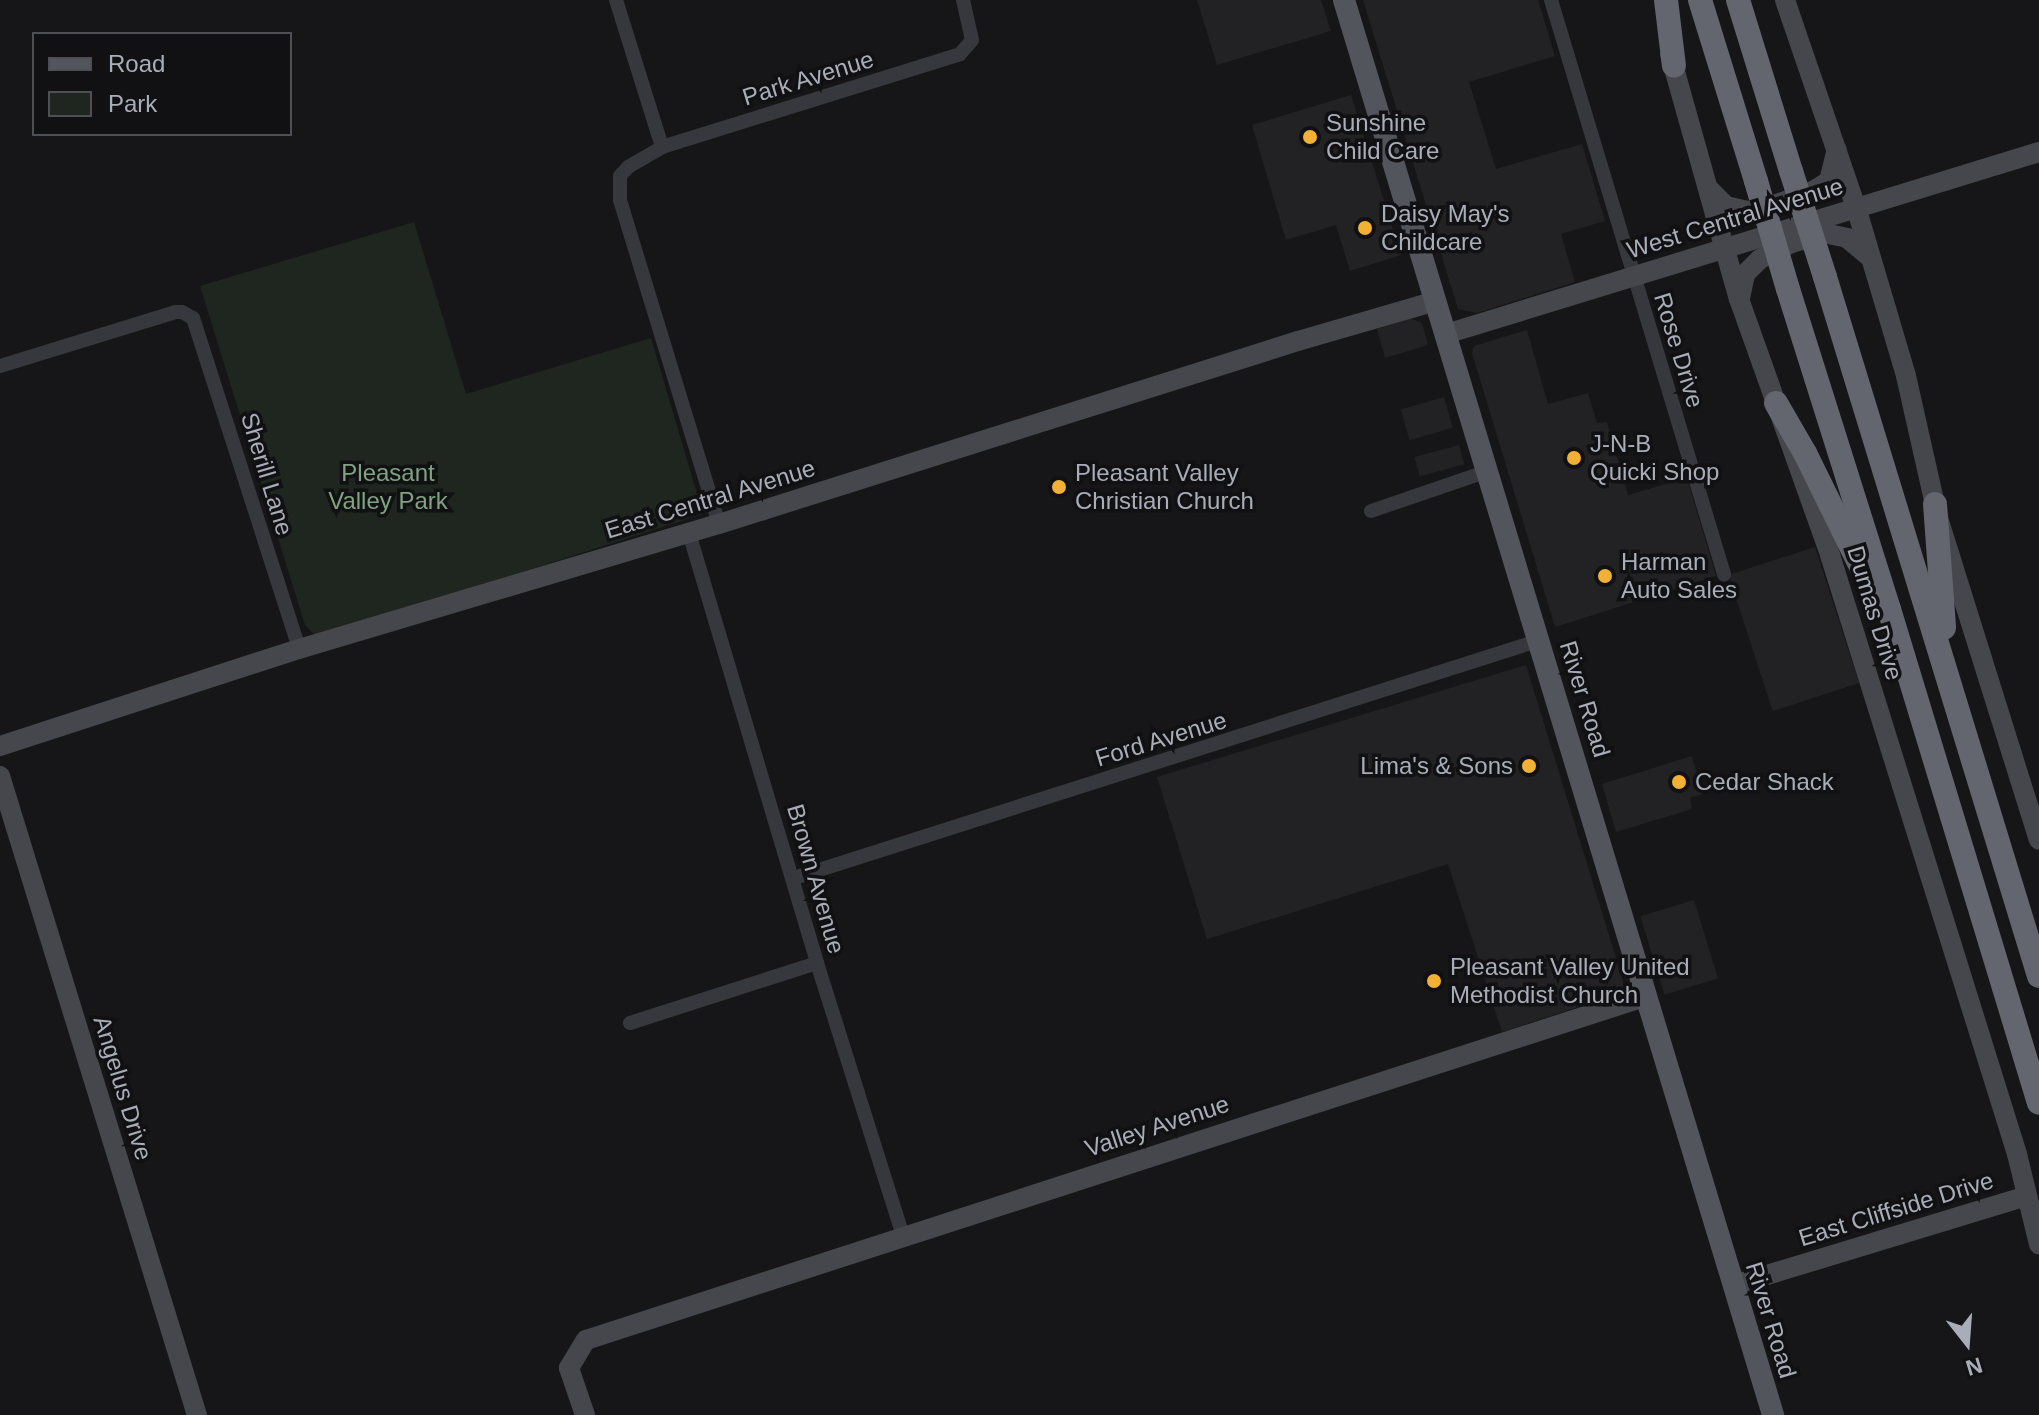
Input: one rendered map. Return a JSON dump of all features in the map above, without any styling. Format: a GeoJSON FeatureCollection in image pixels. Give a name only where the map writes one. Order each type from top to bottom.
{"type":"FeatureCollection","features":[{"type":"Feature","properties":{"kind":"highway"},"geometry":{"type":"LineString","coordinates":[[1666,0],[1674,66]]}},
{"type":"Feature","properties":{"kind":"highway"},"geometry":{"type":"LineString","coordinates":[[1700,0],[2039,1103]]}},
{"type":"Feature","properties":{"kind":"highway"},"geometry":{"type":"LineString","coordinates":[[1738,0],[2039,976]]}},
{"type":"Feature","properties":{"kind":"highway"},"geometry":{"type":"LineString","coordinates":[[1776,403],[1838,519],[1905,660]]}},
{"type":"Feature","properties":{"kind":"highway"},"geometry":{"type":"LineString","coordinates":[[1935,504],[1942,617],[1972,760]]}},
{"type":"Feature","properties":{"kind":"main road","name":"River Road"},"geometry":{"type":"LineString","coordinates":[[1344,0],[1773,1415]]}},
{"type":"Feature","properties":{"kind":"street"},"geometry":{"type":"LineString","coordinates":[[616,0],[662,147]]}},
{"type":"Feature","properties":{"kind":"street","name":"Park Avenue"},"geometry":{"type":"LineString","coordinates":[[719,524],[619,196],[620,176],[628,167],[662,147],[960,54],[972,40],[963,0]]}},
{"type":"Feature","properties":{"kind":"street","name":"Rose Drive"},"geometry":{"type":"LineString","coordinates":[[1551,0],[1724,574]]}},
{"type":"Feature","properties":{"kind":"street","name":"Dumas Drive"},"geometry":{"type":"LineString","coordinates":[[1655,0],[1739,299],[1830,555],[2027,1196],[2039,1244]]}},
{"type":"Feature","properties":{"kind":"street"},"geometry":{"type":"LineString","coordinates":[[1785,0],[1856,207],[1906,376],[1935,504],[2039,840]]}},
{"type":"Feature","properties":{"kind":"street"},"geometry":{"type":"LineString","coordinates":[[1708,187],[1726,206],[1748,211],[1774,205],[1813,191],[1829,181],[1837,149]]}},
{"type":"Feature","properties":{"kind":"street","name":"West Central Avenue"},"geometry":{"type":"LineString","coordinates":[[1446,334],[2039,152]]}},
{"type":"Feature","properties":{"kind":"street"},"geometry":{"type":"LineString","coordinates":[[1739,299],[1745,274],[1760,259],[1792,243],[1824,233],[1847,238],[1870,257]]}},
{"type":"Feature","properties":{"kind":"street","name":"East Central Avenue"},"geometry":{"type":"LineString","coordinates":[[0,746],[299,649],[719,524],[1298,341],[1436,301]]}},
{"type":"Feature","properties":{"kind":"street","name":"Sherill Lane"},"geometry":{"type":"LineString","coordinates":[[0,366],[175,312],[188,314],[197,324],[299,649]]}},
{"type":"Feature","properties":{"kind":"street"},"geometry":{"type":"LineString","coordinates":[[1371,511],[1488,471]]}},
{"type":"Feature","properties":{"kind":"street","name":"Brown Avenue"},"geometry":{"type":"LineString","coordinates":[[689,533],[817,963],[903,1235]]}},
{"type":"Feature","properties":{"kind":"street","name":"Ford Avenue"},"geometry":{"type":"LineString","coordinates":[[794,878],[1540,640]]}},
{"type":"Feature","properties":{"kind":"street","name":"Angelus Drive"},"geometry":{"type":"LineString","coordinates":[[0,776],[197,1415]]}},
{"type":"Feature","properties":{"kind":"street"},"geometry":{"type":"LineString","coordinates":[[630,1023],[817,963]]}},
{"type":"Feature","properties":{"kind":"street","name":"Valley Avenue"},"geometry":{"type":"LineString","coordinates":[[585,1415],[569,1368],[586,1340],[1647,996]]}},
{"type":"Feature","properties":{"kind":"street","name":"East Cliffside Drive"},"geometry":{"type":"LineString","coordinates":[[1734,1285],[2027,1196]]}},
{"type":"Feature","properties":{"kind":"shaded area"},"geometry":{"type":"Polygon","coordinates":[[[1197,0],[1321,0],[1331,31],[1217,65],[1197,0]]]}},
{"type":"Feature","properties":{"kind":"shaded area"},"geometry":{"type":"Polygon","coordinates":[[[1363,0],[1538,0],[1555,56],[1469,82],[1496,169],[1582,144],[1605,221],[1561,234],[1575,282],[1477,313],[1458,309],[1363,0]]]}},
{"type":"Feature","properties":{"kind":"shaded area"},"geometry":{"type":"Polygon","coordinates":[[[1351,95],[1401,255],[1350,271],[1336,225],[1286,240],[1252,125],[1351,95]]]}},
{"type":"Feature","properties":{"kind":"shaded area"},"geometry":{"type":"Polygon","coordinates":[[[1410,318],[1422,323],[1428,345],[1385,358],[1377,329],[1410,318]]]}},
{"type":"Feature","properties":{"kind":"shaded area"},"geometry":{"type":"Polygon","coordinates":[[[1527,330],[1548,404],[1588,393],[1597,423],[1607,422],[1628,495],[1687,478],[1716,576],[1555,627],[1472,353],[1474,346],[1527,330]]]}},
{"type":"Feature","properties":{"kind":"shaded area"},"geometry":{"type":"Polygon","coordinates":[[[1444,397],[1453,428],[1410,440],[1401,409],[1444,397]]]}},
{"type":"Feature","properties":{"kind":"shaded area"},"geometry":{"type":"Polygon","coordinates":[[[1459,445],[1464,464],[1420,476],[1415,457],[1459,445]]]}},
{"type":"Feature","properties":{"kind":"shaded area"},"geometry":{"type":"Polygon","coordinates":[[[1815,547],[1859,683],[1773,711],[1728,575],[1815,547]]]}},
{"type":"Feature","properties":{"kind":"shaded area"},"geometry":{"type":"Polygon","coordinates":[[[1526,665],[1624,984],[1621,993],[1502,1032],[1448,864],[1207,939],[1157,777],[1526,665]]]}},
{"type":"Feature","properties":{"kind":"shaded area"},"geometry":{"type":"Polygon","coordinates":[[[1692,756],[1703,794],[1690,798],[1692,809],[1616,832],[1602,784],[1692,756]]]}},
{"type":"Feature","properties":{"kind":"shaded area"},"geometry":{"type":"Polygon","coordinates":[[[1694,900],[1718,978],[1664,995],[1640,916],[1694,900]]]}},
{"type":"Feature","properties":{"kind":"green space","name":"Pleasant Valley Park"},"geometry":{"type":"Polygon","coordinates":[[[414,222],[466,394],[651,338],[703,514],[326,635],[315,635],[305,625],[200,286],[414,222]]]}},
{"type":"Feature","properties":{"kind":"place","name":"Sunshine Child Care"},"geometry":{"type":"Point","coordinates":[1310,137]}},
{"type":"Feature","properties":{"kind":"place","name":"Daisy May's Childcare"},"geometry":{"type":"Point","coordinates":[1365,228]}},
{"type":"Feature","properties":{"kind":"place","name":"J-N-B Quicki Shop"},"geometry":{"type":"Point","coordinates":[1574,458]}},
{"type":"Feature","properties":{"kind":"place","name":"Pleasant Valley Christian Church"},"geometry":{"type":"Point","coordinates":[1059,487]}},
{"type":"Feature","properties":{"kind":"place","name":"Harman Auto Sales"},"geometry":{"type":"Point","coordinates":[1605,576]}},
{"type":"Feature","properties":{"kind":"place","name":"Lima's & Sons"},"geometry":{"type":"Point","coordinates":[1529,766]}},
{"type":"Feature","properties":{"kind":"place","name":"Cedar Shack"},"geometry":{"type":"Point","coordinates":[1679,782]}},
{"type":"Feature","properties":{"kind":"place","name":"Pleasant Valley United Methodist Church"},"geometry":{"type":"Point","coordinates":[1434,981]}}]}
